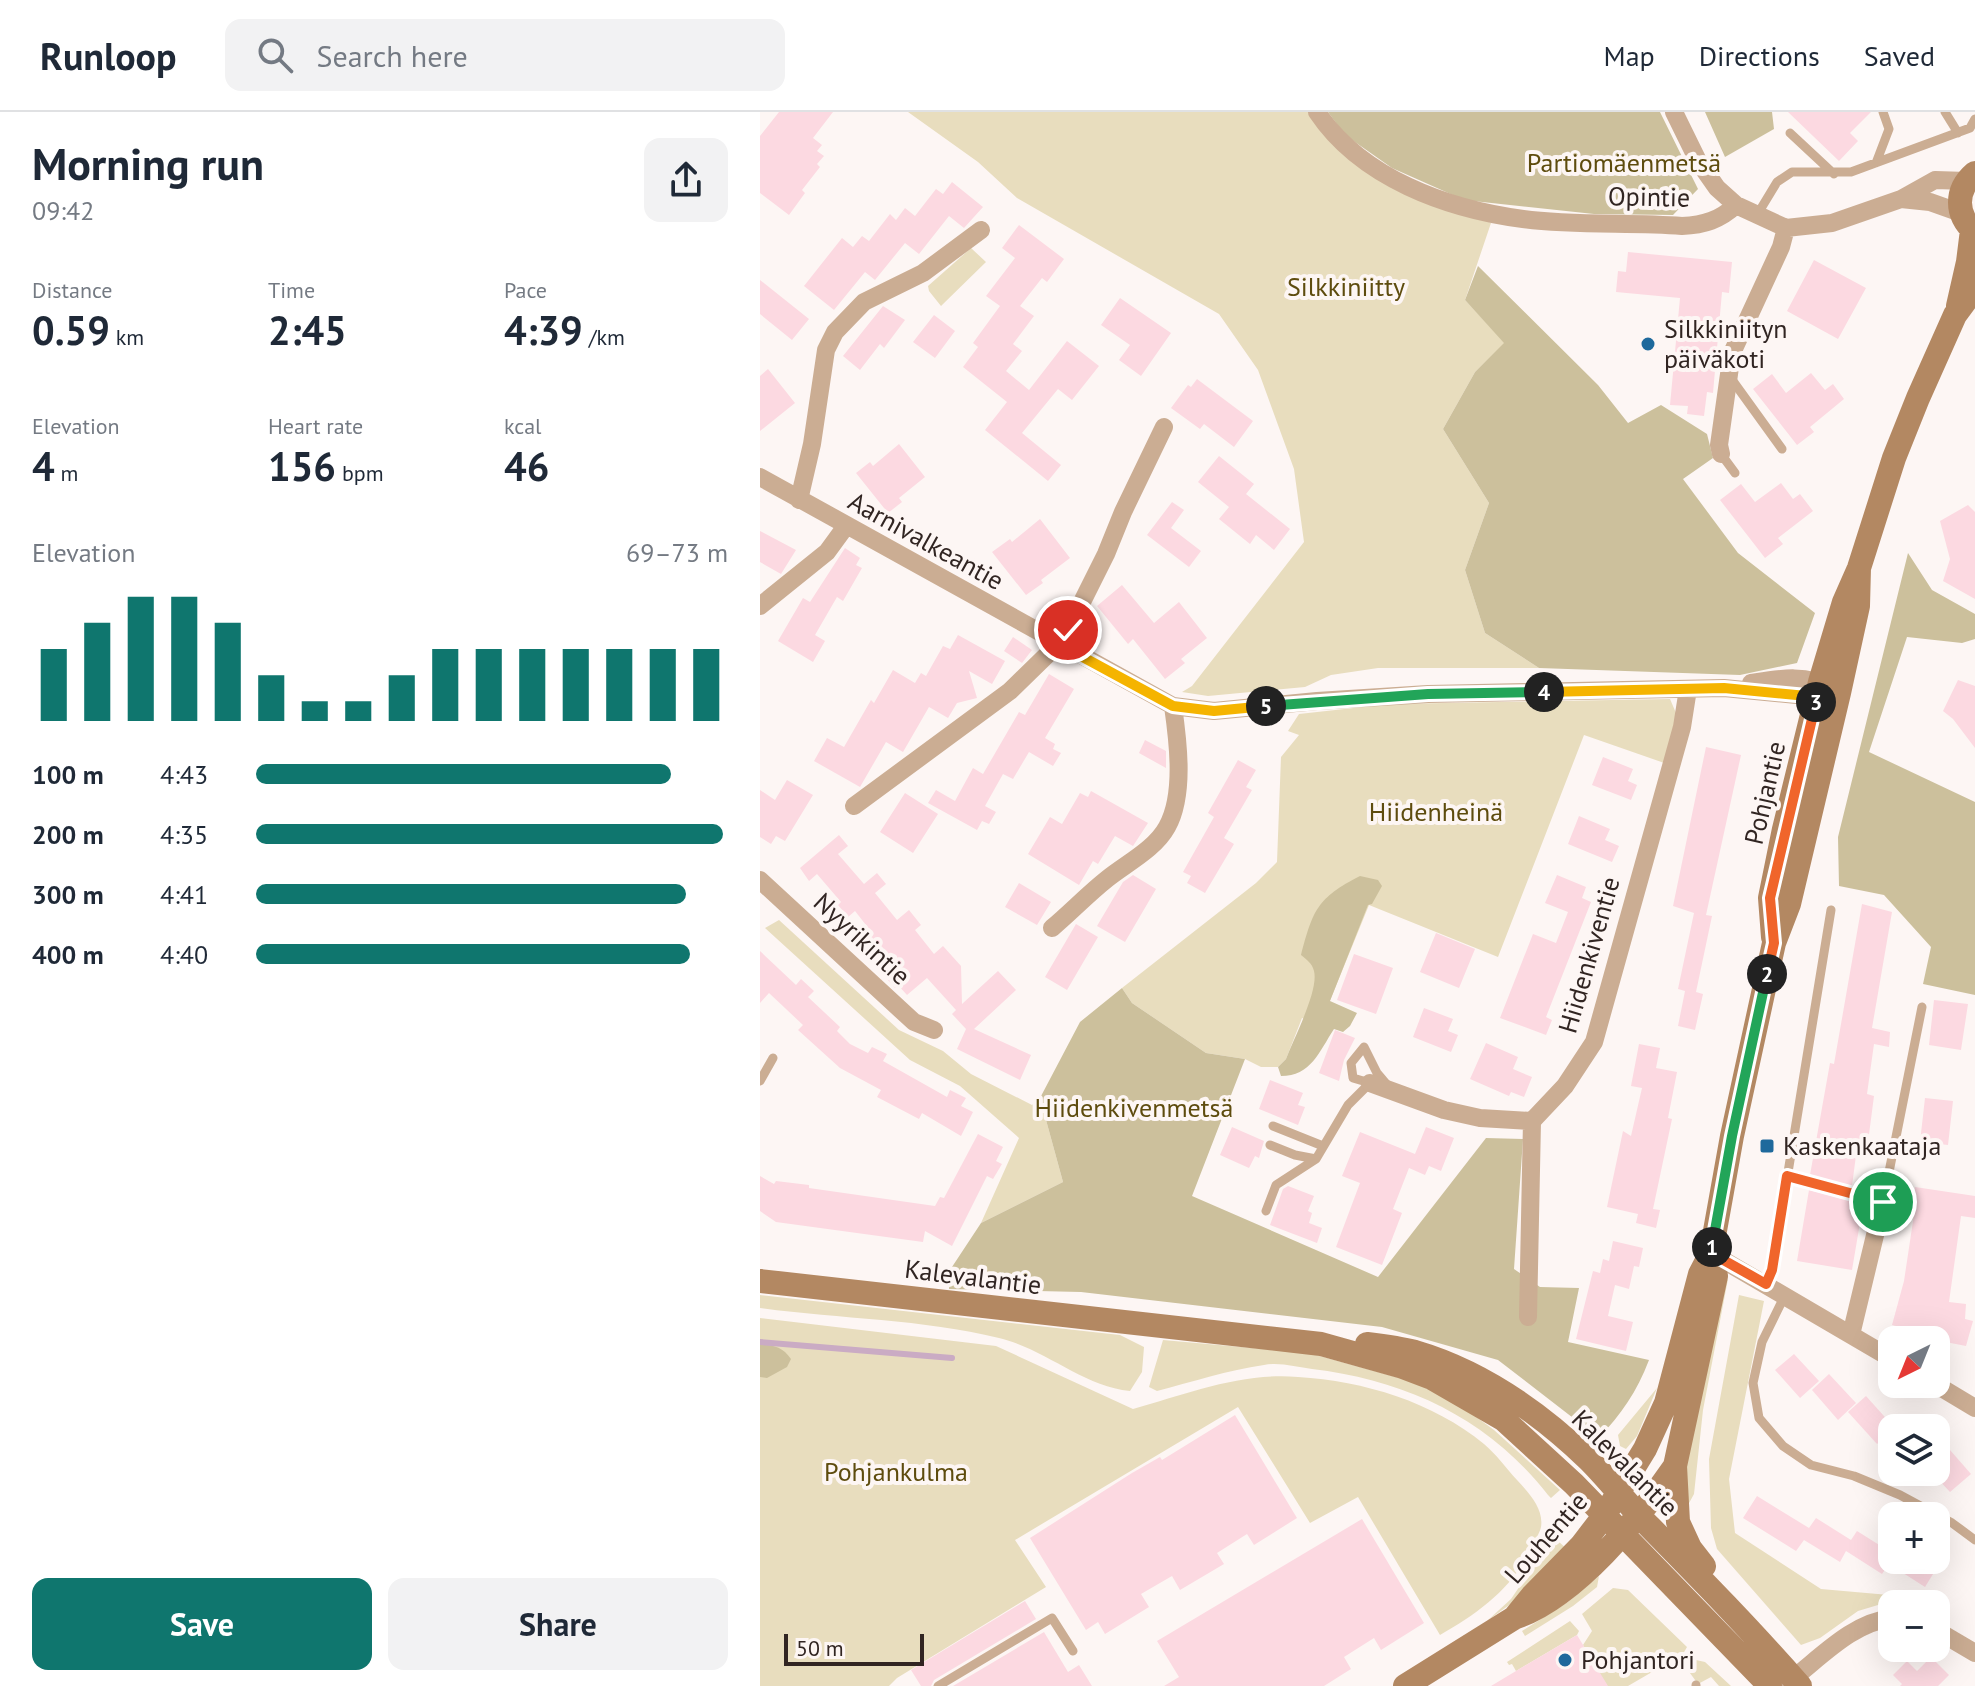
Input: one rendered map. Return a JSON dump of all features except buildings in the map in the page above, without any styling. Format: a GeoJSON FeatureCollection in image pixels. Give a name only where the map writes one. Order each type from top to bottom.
{"type":"FeatureCollection","features":[{"type":"Feature","properties":{"kind":"main road","name":"Pohjantie"},"geometry":{"type":"LineString","coordinates":[[1618,1493],[1661,1416],[1700,1274],[1711,1253],[1732,1136],[1774,943],[1789,904],[1844,602],[1859,568],[1894,458],[1955,315],[1968,262],[1969,225],[1960,196],[1971,177]]}},
{"type":"Feature","properties":{"kind":"main road","name":"Pohjantie"},"geometry":{"type":"LineString","coordinates":[[1955,315],[1975,288]]}},
{"type":"Feature","properties":{"kind":"main road","name":"Pohjantie"},"geometry":{"type":"LineString","coordinates":[[1711,1253],[1716,1276],[1675,1466],[1678,1522],[1690,1548],[1709,1573],[1720,1598]]}},
{"type":"Feature","properties":{"kind":"main road","name":"Kalevalantie"},"geometry":{"type":"LineString","coordinates":[[760,1281],[1321,1344],[1403,1367],[1466,1396],[1525,1436],[1621,1535],[1787,1684]]}},
{"type":"Feature","properties":{"kind":"main road","name":"Kalevalantie"},"geometry":{"type":"LineString","coordinates":[[1321,1344],[1352,1342],[1411,1351],[1466,1371],[1495,1387],[1557,1432],[1591,1461],[1638,1515],[1720,1598],[1787,1684]]}},
{"type":"Feature","properties":{"kind":"main road","name":"Pohjantie"},"geometry":{"type":"LineString","coordinates":[[1621,1535],[1675,1466]]}},
{"type":"Feature","properties":{"kind":"main road","name":"Louhentie"},"geometry":{"type":"LineString","coordinates":[[1514,1618],[1581,1546],[1618,1493]]}},
{"type":"Feature","properties":{"kind":"main road","name":"Louhentie"},"geometry":{"type":"LineString","coordinates":[[1405,1686],[1514,1618],[1532,1612],[1596,1562],[1621,1535]]}},
{"type":"Feature","properties":{"kind":"street","name":"Opintie"},"geometry":{"type":"LineString","coordinates":[[1317,112],[1346,146],[1380,172],[1461,207],[1490,214],[1526,220],[1682,226],[1715,220],[1736,205]]}},
{"type":"Feature","properties":{"kind":"street"},"geometry":{"type":"LineString","coordinates":[[1674,112],[1706,175],[1736,205],[1786,228],[1832,223],[1901,199],[1935,180],[1971,177]]}},
{"type":"Feature","properties":{"kind":"street"},"geometry":{"type":"LineString","coordinates":[[1901,199],[1930,202],[1969,225]]}},
{"type":"Feature","properties":{"kind":"street"},"geometry":{"type":"LineString","coordinates":[[1721,454],[1719,445],[1732,353],[1781,247],[1786,228]]}},
{"type":"Feature","properties":{"kind":"street"},"geometry":{"type":"LineString","coordinates":[[799,500],[812,444],[826,350],[835,332],[864,302],[923,273],[981,230]]}},
{"type":"Feature","properties":{"kind":"street"},"geometry":{"type":"LineString","coordinates":[[854,806],[1010,691],[1068,630],[1164,427]]}},
{"type":"Feature","properties":{"kind":"street","name":"Aarnivalkeantie"},"geometry":{"type":"LineString","coordinates":[[760,477],[1173,706],[1214,711],[1428,694],[1724,688],[1785,677],[1826,690]]}},
{"type":"Feature","properties":{"kind":"street"},"geometry":{"type":"LineString","coordinates":[[760,606],[827,552],[846,526]]}},
{"type":"Feature","properties":{"kind":"street","name":"Hiidenkiventie"},"geometry":{"type":"LineString","coordinates":[[1532,1121],[1565,1086],[1594,1042],[1682,727],[1688,689]]}},
{"type":"Feature","properties":{"kind":"street"},"geometry":{"type":"LineString","coordinates":[[1052,928],[1154,843],[1167,827],[1174,804],[1179,752],[1173,706]]}},
{"type":"Feature","properties":{"kind":"street","name":"Nyyrikintie"},"geometry":{"type":"LineString","coordinates":[[764,891],[914,1022],[934,1030]]}},
{"type":"Feature","properties":{"kind":"street"},"geometry":{"type":"LineString","coordinates":[[1370,1083],[1417,1102],[1468,1115],[1532,1121],[1528,1317]]}},
{"type":"Feature","properties":{"kind":"street"},"geometry":{"type":"LineString","coordinates":[[1851,1335],[1883,1202]]}},
{"type":"Feature","properties":{"kind":"street"},"geometry":{"type":"LineString","coordinates":[[1711,1253],[1878,1351]]}},
{"type":"Feature","properties":{"kind":"street"},"geometry":{"type":"LineString","coordinates":[[1950,1393],[1975,1408]]}},
{"type":"Feature","properties":{"kind":"street"},"geometry":{"type":"LineString","coordinates":[[1787,1684],[1851,1633],[1878,1620]]}},
{"type":"Feature","properties":{"kind":"street"},"geometry":{"type":"LineString","coordinates":[[1950,1638],[1975,1653]]}},
{"type":"Feature","properties":{"kind":"lane"},"geometry":{"type":"LineString","coordinates":[[1876,163],[1889,129],[1883,112]]}},
{"type":"Feature","properties":{"kind":"lane"},"geometry":{"type":"LineString","coordinates":[[1945,112],[1958,133]]}},
{"type":"Feature","properties":{"kind":"lane"},"geometry":{"type":"LineString","coordinates":[[1757,215],[1777,182],[1792,172],[1851,172],[1970,128],[1975,119]]}},
{"type":"Feature","properties":{"kind":"lane"},"geometry":{"type":"LineString","coordinates":[[1790,133],[1834,174]]}},
{"type":"Feature","properties":{"kind":"lane"},"geometry":{"type":"LineString","coordinates":[[1728,374],[1782,449]]}},
{"type":"Feature","properties":{"kind":"lane"},"geometry":{"type":"LineString","coordinates":[[1721,454],[1735,473]]}},
{"type":"Feature","properties":{"kind":"lane"},"geometry":{"type":"LineString","coordinates":[[1766,1284],[1772,1270],[1831,910]]}},
{"type":"Feature","properties":{"kind":"lane"},"geometry":{"type":"LineString","coordinates":[[1787,1176],[1883,1202],[1922,1007]]}},
{"type":"Feature","properties":{"kind":"lane"},"geometry":{"type":"LineString","coordinates":[[1266,1211],[1276,1185],[1316,1159],[1348,1105],[1370,1083],[1353,1078],[1351,1063],[1364,1047],[1377,1073],[1393,1091]]}},
{"type":"Feature","properties":{"kind":"lane"},"geometry":{"type":"LineString","coordinates":[[760,1081],[773,1058]]}},
{"type":"Feature","properties":{"kind":"lane"},"geometry":{"type":"LineString","coordinates":[[1273,1126],[1323,1146]]}},
{"type":"Feature","properties":{"kind":"lane"},"geometry":{"type":"LineString","coordinates":[[1270,1145],[1316,1159]]}},
{"type":"Feature","properties":{"kind":"lane"},"geometry":{"type":"LineString","coordinates":[[1785,1295],[1762,1342],[1753,1383],[1759,1418],[1783,1446],[1811,1465],[1854,1476],[1900,1495],[1952,1523],[1975,1540]]}},
{"type":"Feature","properties":{"kind":"lane"},"geometry":{"type":"LineString","coordinates":[[938,1686],[1052,1618],[1073,1651]]}},
{"type":"Feature","properties":{"kind":"green space","name":"Silkkiniitty"},"geometry":{"type":"Polygon","coordinates":[[[908,112],[1317,112],[1324,121],[1418,189],[1491,223],[1465,300],[1505,343],[1475,372],[1443,429],[1489,503],[1465,570],[1485,633],[1539,668],[1378,668],[1331,675],[1305,687],[1208,696],[1182,692],[1192,686],[1304,542],[1294,469],[1258,370],[1219,314],[1017,198],[978,162],[908,112]]]}},
{"type":"Feature","properties":{"kind":"green space","name":"Partiomäenmetsä"},"geometry":{"type":"Polygon","coordinates":[[[1328,112],[1660,112],[1698,189],[1673,215],[1594,214],[1464,200],[1392,168],[1345,135],[1328,112]]]}},
{"type":"Feature","properties":{"kind":"green space"},"geometry":{"type":"Polygon","coordinates":[[[1705,112],[1772,112],[1774,129],[1725,157],[1705,112]]]}},
{"type":"Feature","properties":{"kind":"green space"},"geometry":{"type":"Polygon","coordinates":[[[971,248],[986,262],[941,306],[928,286],[971,248]]]}},
{"type":"Feature","properties":{"kind":"green space"},"geometry":{"type":"Polygon","coordinates":[[[1478,266],[1598,385],[1628,423],[1661,405],[1707,434],[1713,458],[1683,479],[1738,553],[1815,613],[1797,663],[1740,675],[1539,668],[1485,633],[1465,570],[1489,503],[1443,429],[1475,372],[1504,343],[1465,300],[1478,266]]]}},
{"type":"Feature","properties":{"kind":"green space"},"geometry":{"type":"Polygon","coordinates":[[[1908,553],[1932,590],[1975,614],[1975,639],[1962,643],[1907,637],[1869,752],[1975,802],[1975,995],[1923,984],[1931,947],[1884,895],[1839,886],[1838,837],[1908,553]]]}},
{"type":"Feature","properties":{"kind":"green space","name":"Hiidenheinä"},"geometry":{"type":"Polygon","coordinates":[[[1670,699],[1682,727],[1670,765],[1584,735],[1498,957],[1369,905],[1320,1025],[1302,1018],[1286,1059],[1278,1067],[1261,1067],[1245,1059],[1206,1053],[1132,1003],[1122,988],[1256,883],[1277,862],[1281,757],[1299,735],[1288,731],[1299,714],[1390,704],[1670,699]]]}},
{"type":"Feature","properties":{"kind":"green space"},"geometry":{"type":"Polygon","coordinates":[[[1360,876],[1378,880],[1382,886],[1372,904],[1368,905],[1330,1001],[1357,1013],[1343,1032],[1334,1029],[1307,1067],[1300,1072],[1281,1076],[1278,1067],[1286,1059],[1313,990],[1313,968],[1301,955],[1309,927],[1319,907],[1334,891],[1360,876]]]}},
{"type":"Feature","properties":{"kind":"green space"},"geometry":{"type":"Polygon","coordinates":[[[779,920],[899,1030],[943,1051],[971,1074],[1032,1105],[1040,1098],[1063,1182],[981,1223],[1019,1138],[960,1086],[910,1060],[765,928],[779,920]]]}},
{"type":"Feature","properties":{"kind":"green space","name":"Hiidenkivenmetsä"},"geometry":{"type":"Polygon","coordinates":[[[1122,988],[1132,1003],[1206,1053],[1245,1059],[1192,1196],[1378,1277],[1486,1138],[1523,1139],[1514,1269],[1540,1287],[1579,1288],[1568,1342],[1649,1360],[1628,1402],[1599,1438],[1498,1360],[1382,1327],[1081,1292],[949,1289],[950,1270],[981,1223],[1063,1182],[1040,1098],[1080,1022],[1122,988]]]}},
{"type":"Feature","properties":{"kind":"green space"},"geometry":{"type":"Polygon","coordinates":[[[1728,1279],[1703,1410],[1694,1494],[1688,1505],[1684,1491],[1687,1461],[1724,1283],[1728,1279]]]}},
{"type":"Feature","properties":{"kind":"green space"},"geometry":{"type":"Polygon","coordinates":[[[760,1295],[1120,1335],[1144,1347],[1142,1372],[1130,1391],[1113,1388],[1080,1375],[1033,1350],[999,1338],[910,1323],[760,1308],[760,1295]]]}},
{"type":"Feature","properties":{"kind":"green space"},"geometry":{"type":"Polygon","coordinates":[[[1739,1295],[1764,1301],[1729,1479],[1735,1533],[1821,1589],[1878,1594],[1878,1605],[1858,1611],[1820,1638],[1801,1645],[1717,1549],[1711,1528],[1709,1459],[1739,1295]]]}},
{"type":"Feature","properties":{"kind":"green space","name":"Pohjankulma"},"geometry":{"type":"Polygon","coordinates":[[[760,1318],[996,1346],[1133,1409],[1235,1381],[1277,1376],[1323,1379],[1372,1389],[1443,1416],[1484,1444],[1534,1501],[1540,1513],[1540,1529],[1526,1559],[1506,1585],[1482,1608],[1440,1635],[1358,1497],[1310,1523],[1238,1407],[1015,1540],[1046,1587],[897,1678],[889,1686],[760,1686],[760,1318]]]}},
{"type":"Feature","properties":{"kind":"green space"},"geometry":{"type":"Polygon","coordinates":[[[1163,1340],[1309,1353],[1414,1382],[1460,1405],[1494,1430],[1560,1490],[1551,1498],[1525,1468],[1499,1445],[1443,1408],[1412,1394],[1347,1374],[1270,1364],[1157,1391],[1149,1387],[1163,1340]]]}},
{"type":"Feature","properties":{"kind":"green space"},"geometry":{"type":"Polygon","coordinates":[[[760,1344],[785,1352],[791,1359],[787,1367],[767,1378],[760,1377],[760,1344]]]}},
{"type":"Feature","properties":{"kind":"green space"},"geometry":{"type":"Polygon","coordinates":[[[1657,1388],[1637,1436],[1626,1449],[1620,1446],[1618,1435],[1657,1388]]]}},
{"type":"Feature","properties":{"kind":"green space"},"geometry":{"type":"Polygon","coordinates":[[[1557,1540],[1569,1551],[1512,1603],[1487,1621],[1511,1599],[1548,1545],[1557,1540]]]}},
{"type":"Feature","properties":{"kind":"green space"},"geometry":{"type":"Polygon","coordinates":[[[1599,1576],[1597,1587],[1525,1636],[1522,1631],[1568,1602],[1599,1576]]]}},
{"type":"Feature","properties":{"kind":"green space"},"geometry":{"type":"Polygon","coordinates":[[[1613,1588],[1628,1590],[1687,1647],[1683,1654],[1628,1686],[1607,1686],[1583,1645],[1592,1631],[1582,1614],[1613,1588]]]}},
{"type":"Feature","properties":{"kind":"green space"},"geometry":{"type":"Polygon","coordinates":[[[1570,1621],[1579,1631],[1577,1635],[1516,1671],[1512,1664],[1509,1665],[1507,1662],[1570,1621]]]}},
{"type":"Feature","properties":{"kind":"green space"},"geometry":{"type":"Polygon","coordinates":[[[1696,1660],[1705,1662],[1731,1686],[1719,1686],[1711,1677],[1698,1684],[1687,1669],[1687,1665],[1696,1660]]]}},
{"type":"Feature","properties":{"kind":"waterway"},"geometry":{"type":"LineString","coordinates":[[760,1342],[952,1358]]}},
{"type":"Feature","properties":{"kind":"place","name":"Silkkiniityn päiväkoti"},"geometry":{"type":"Point","coordinates":[1648,344]}},
{"type":"Feature","properties":{"kind":"place","name":"Kaskenkaataja"},"geometry":{"type":"Point","coordinates":[1767,1146]}},
{"type":"Feature","properties":{"kind":"place","name":"Pohjantori"},"geometry":{"type":"Point","coordinates":[1565,1660]}},
{"type":"Feature","properties":{"kind":"route"},"geometry":{"type":"LineString","coordinates":[[1068,630],[1057,643],[1173,706],[1194,710],[1428,694],[1724,688],[1817,697],[1770,898],[1774,943],[1732,1136],[1711,1253],[1766,1284],[1772,1270],[1787,1176],[1883,1202]]}}]}
